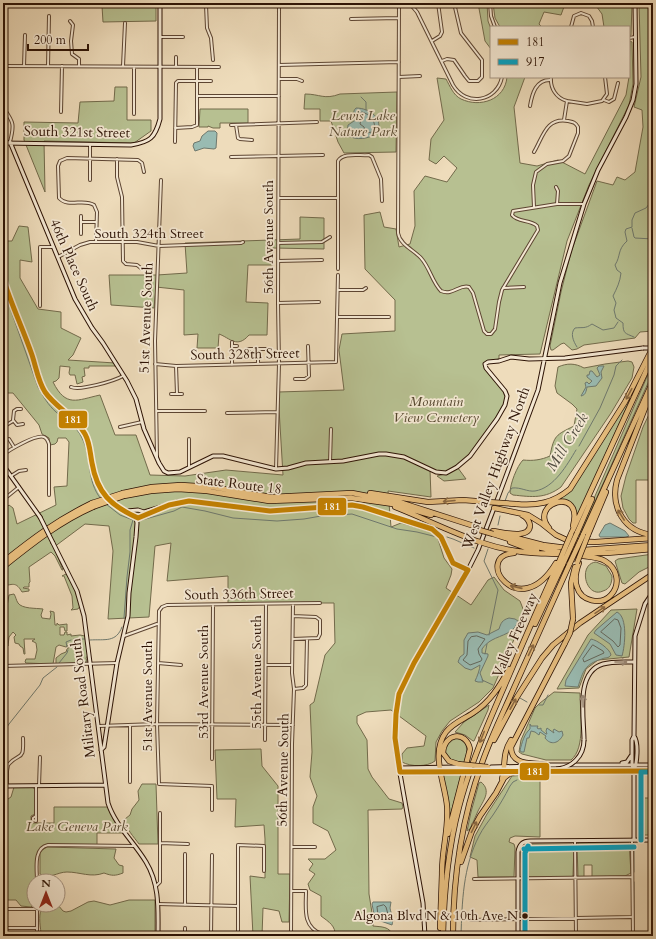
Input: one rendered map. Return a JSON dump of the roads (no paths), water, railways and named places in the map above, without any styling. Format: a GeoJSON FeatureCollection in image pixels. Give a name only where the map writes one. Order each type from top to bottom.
{"type":"FeatureCollection","features":[{"type":"Feature","properties":{"kind":"highway"},"geometry":{"type":"LineString","coordinates":[[327,494],[364,492],[428,502],[462,500],[534,505],[548,502],[570,489],[625,402],[653,347]]}},
{"type":"Feature","properties":{"kind":"highway"},"geometry":{"type":"LineString","coordinates":[[504,688],[571,534],[653,356]]}},
{"type":"Feature","properties":{"kind":"highway","name":"Valley Freeway"},"geometry":{"type":"LineString","coordinates":[[453,936],[458,863],[463,833],[472,794],[482,763],[570,563],[586,535],[653,381]]}},
{"type":"Feature","properties":{"kind":"highway"},"geometry":{"type":"LineString","coordinates":[[653,388],[617,480],[614,493],[616,505],[626,522],[640,532],[653,535]]}},
{"type":"Feature","properties":{"kind":"highway"},"geometry":{"type":"LineString","coordinates":[[526,552],[505,554],[500,558],[497,566],[498,572],[509,586],[523,589],[532,587],[547,576],[560,562],[577,533],[634,398]]}},
{"type":"Feature","properties":{"kind":"highway","name":"State Route 18"},"geometry":{"type":"LineString","coordinates":[[3,562],[46,528],[68,515],[124,494],[152,487],[181,485],[212,487],[271,497],[352,494],[383,498],[495,534],[559,552],[607,553],[653,550]]}},
{"type":"Feature","properties":{"kind":"highway","name":"State Route 18"},"geometry":{"type":"LineString","coordinates":[[124,494],[178,489],[212,491],[269,501],[339,498],[376,501],[393,504],[477,528]]}},
{"type":"Feature","properties":{"kind":"highway"},"geometry":{"type":"LineString","coordinates":[[376,501],[406,511],[498,548],[526,552],[552,554],[584,557],[603,560],[613,568],[617,576],[614,592],[610,597],[602,601],[587,599],[576,587],[575,580],[578,563],[584,547],[586,535]]}},
{"type":"Feature","properties":{"kind":"highway"},"geometry":{"type":"LineString","coordinates":[[556,535],[547,526],[545,514],[547,508],[552,504],[561,501],[570,505],[575,513],[571,534]]}},
{"type":"Feature","properties":{"kind":"highway","name":"State Route 18"},"geometry":{"type":"LineString","coordinates":[[3,567],[53,529],[92,505]]}},
{"type":"Feature","properties":{"kind":"highway"},"geometry":{"type":"LineString","coordinates":[[494,508],[525,514],[532,517],[556,535],[569,541],[620,541],[653,538]]}},
{"type":"Feature","properties":{"kind":"highway"},"geometry":{"type":"LineString","coordinates":[[495,534],[521,534],[528,530],[530,523],[526,517],[509,511]]}},
{"type":"Feature","properties":{"kind":"highway"},"geometry":{"type":"LineString","coordinates":[[495,534],[526,548],[552,554]]}},
{"type":"Feature","properties":{"kind":"highway","name":"State Route 18"},"geometry":{"type":"LineString","coordinates":[[495,534],[543,545],[583,550],[653,545]]}},
{"type":"Feature","properties":{"kind":"highway"},"geometry":{"type":"LineString","coordinates":[[584,557],[615,556],[653,550]]}},
{"type":"Feature","properties":{"kind":"highway","name":"Valley Freeway"},"geometry":{"type":"LineString","coordinates":[[442,936],[448,863],[459,807],[477,750],[560,562]]}},
{"type":"Feature","properties":{"kind":"highway"},"geometry":{"type":"LineString","coordinates":[[547,765],[516,760],[511,754],[511,745],[570,633],[573,619],[571,583],[573,571],[578,563]]}},
{"type":"Feature","properties":{"kind":"highway"},"geometry":{"type":"LineString","coordinates":[[482,763],[517,697],[548,651],[561,637],[580,623],[653,574]]}},
{"type":"Feature","properties":{"kind":"highway"},"geometry":{"type":"LineString","coordinates":[[442,936],[442,876],[447,814],[440,770],[440,746],[444,735],[453,726],[481,707],[496,690],[532,624]]}},
{"type":"Feature","properties":{"kind":"highway"},"geometry":{"type":"LineString","coordinates":[[498,790],[506,749],[530,711]]}},
{"type":"Feature","properties":{"kind":"highway"},"geometry":{"type":"LineString","coordinates":[[442,876],[452,815],[470,751],[465,740],[459,736],[452,737],[446,743],[443,753],[449,761],[458,766],[489,769]]}},
{"type":"Feature","properties":{"kind":"highway"},"geometry":{"type":"LineString","coordinates":[[454,905],[461,861],[467,842],[480,816],[498,790],[505,776],[518,772]]}},
{"type":"Feature","properties":{"kind":"main road","name":"West Valley Highway North"},"geometry":{"type":"LineString","coordinates":[[425,936],[423,903],[395,738],[399,694],[414,663],[468,570],[481,542],[538,390],[560,284],[584,204],[598,170],[626,117],[633,100],[636,84],[635,3]]}},
{"type":"Feature","properties":{"kind":"main road"},"geometry":{"type":"LineString","coordinates":[[160,5],[160,67]]}},
{"type":"Feature","properties":{"kind":"main road","name":"South 321st Street"},"geometry":{"type":"LineString","coordinates":[[3,143],[131,145],[144,142],[155,134],[160,119],[160,67]]}},
{"type":"Feature","properties":{"kind":"main road","name":"46th Place South"},"geometry":{"type":"LineString","coordinates":[[10,142],[82,313],[124,376],[136,399],[142,422],[162,468],[168,472],[175,473],[189,468]]}},
{"type":"Feature","properties":{"kind":"main road"},"geometry":{"type":"LineString","coordinates":[[3,278],[42,386],[49,399],[74,420],[83,431],[90,449],[92,470],[96,484],[103,495],[114,505],[138,516],[161,507],[178,502],[189,501],[270,511],[297,510],[341,505],[363,507],[432,529],[441,537],[453,563],[468,570]]}},
{"type":"Feature","properties":{"kind":"main road"},"geometry":{"type":"LineString","coordinates":[[189,468],[209,457],[219,456],[276,469],[288,468],[306,463],[343,462],[379,454],[386,454],[397,455],[409,459],[439,473],[449,472],[460,464],[477,447],[499,416],[506,401],[505,391],[487,371],[485,366],[486,363],[499,361],[509,357],[544,359],[578,357],[653,347]]}},
{"type":"Feature","properties":{"kind":"main road","name":"Military Road South"},"geometry":{"type":"LineString","coordinates":[[3,465],[40,517],[69,574],[80,601],[85,624],[108,803],[112,812],[134,846],[146,861],[156,886],[158,904],[158,936]]}},
{"type":"Feature","properties":{"kind":"main road"},"geometry":{"type":"LineString","coordinates":[[101,750],[104,748],[117,663],[128,616],[129,593],[138,516],[137,510],[127,510],[114,505]]}},
{"type":"Feature","properties":{"kind":"main road"},"geometry":{"type":"LineString","coordinates":[[135,511],[134,513],[138,516]]}},
{"type":"Feature","properties":{"kind":"main road"},"geometry":{"type":"LineString","coordinates":[[633,841],[634,771],[632,765],[632,740],[634,736],[635,633],[645,604],[653,592]]}},
{"type":"Feature","properties":{"kind":"main road"},"geometry":{"type":"LineString","coordinates":[[399,768],[458,772],[489,769],[556,769],[566,767],[576,761],[582,752],[584,740],[583,692],[586,678],[593,669],[602,664],[610,662],[634,662]]}},
{"type":"Feature","properties":{"kind":"main road"},"geometry":{"type":"LineString","coordinates":[[634,736],[637,739],[637,765],[634,771]]}},
{"type":"Feature","properties":{"kind":"main road"},"geometry":{"type":"LineString","coordinates":[[606,765],[627,762],[631,758],[632,750]]}},
{"type":"Feature","properties":{"kind":"main road"},"geometry":{"type":"LineString","coordinates":[[503,769],[547,765],[653,765]]}},
{"type":"Feature","properties":{"kind":"main road"},"geometry":{"type":"LineString","coordinates":[[400,772],[440,770],[458,766]]}},
{"type":"Feature","properties":{"kind":"main road"},"geometry":{"type":"LineString","coordinates":[[503,769],[518,772],[653,771]]}},
{"type":"Feature","properties":{"kind":"main road"},"geometry":{"type":"LineString","coordinates":[[3,786],[105,784]]}},
{"type":"Feature","properties":{"kind":"main road"},"geometry":{"type":"LineString","coordinates":[[518,936],[518,850],[523,842],[653,840]]}},
{"type":"Feature","properties":{"kind":"street"},"geometry":{"type":"LineString","coordinates":[[160,5],[378,3]]}},
{"type":"Feature","properties":{"kind":"street"},"geometry":{"type":"LineString","coordinates":[[398,3],[398,233],[400,240],[422,259],[441,291],[447,293],[466,286],[470,288],[473,293],[483,330],[486,334],[491,334],[495,329],[499,302],[503,288],[538,228],[533,222],[518,219],[512,215],[513,211],[557,204],[584,204]]}},
{"type":"Feature","properties":{"kind":"street"},"geometry":{"type":"LineString","coordinates":[[404,3],[411,5],[417,12],[455,88],[460,94],[469,99],[483,99],[497,90],[502,78]]}},
{"type":"Feature","properties":{"kind":"street"},"geometry":{"type":"LineString","coordinates":[[432,41],[440,36],[442,32],[438,3]]}},
{"type":"Feature","properties":{"kind":"street"},"geometry":{"type":"LineString","coordinates":[[442,61],[447,59],[454,60],[469,81],[478,81],[482,77],[482,60],[461,33],[454,3]]}},
{"type":"Feature","properties":{"kind":"street"},"geometry":{"type":"LineString","coordinates":[[490,3],[491,16],[495,26]]}},
{"type":"Feature","properties":{"kind":"street","name":"56th Avenue South"},"geometry":{"type":"LineString","coordinates":[[276,469],[279,364],[279,4]]}},
{"type":"Feature","properties":{"kind":"street"},"geometry":{"type":"LineString","coordinates":[[206,5],[207,28],[211,38],[213,60]]}},
{"type":"Feature","properties":{"kind":"street"},"geometry":{"type":"LineString","coordinates":[[572,26],[574,16],[581,13],[589,16],[593,26]]}},
{"type":"Feature","properties":{"kind":"street"},"geometry":{"type":"LineString","coordinates":[[48,16],[48,66]]}},
{"type":"Feature","properties":{"kind":"street"},"geometry":{"type":"LineString","coordinates":[[352,19],[398,18]]}},
{"type":"Feature","properties":{"kind":"street"},"geometry":{"type":"LineString","coordinates":[[70,21],[73,25],[71,40],[72,54],[79,59],[79,66]]}},
{"type":"Feature","properties":{"kind":"street"},"geometry":{"type":"LineString","coordinates":[[123,66],[124,23]]}},
{"type":"Feature","properties":{"kind":"street"},"geometry":{"type":"LineString","coordinates":[[24,66],[25,35]]}},
{"type":"Feature","properties":{"kind":"street"},"geometry":{"type":"LineString","coordinates":[[160,37],[183,37]]}},
{"type":"Feature","properties":{"kind":"street"},"geometry":{"type":"LineString","coordinates":[[630,38],[635,37]]}},
{"type":"Feature","properties":{"kind":"street"},"geometry":{"type":"LineString","coordinates":[[176,57],[176,67]]}},
{"type":"Feature","properties":{"kind":"street"},"geometry":{"type":"LineString","coordinates":[[279,66],[399,62]]}},
{"type":"Feature","properties":{"kind":"street"},"geometry":{"type":"LineString","coordinates":[[3,66],[219,67]]}},
{"type":"Feature","properties":{"kind":"street"},"geometry":{"type":"LineString","coordinates":[[61,112],[62,66]]}},
{"type":"Feature","properties":{"kind":"street"},"geometry":{"type":"LineString","coordinates":[[134,67],[134,114]]}},
{"type":"Feature","properties":{"kind":"street"},"geometry":{"type":"LineString","coordinates":[[175,128],[192,128],[196,126],[198,96],[197,67]]}},
{"type":"Feature","properties":{"kind":"street"},"geometry":{"type":"LineString","coordinates":[[399,77],[420,76]]}},
{"type":"Feature","properties":{"kind":"street"},"geometry":{"type":"LineString","coordinates":[[530,106],[531,97],[539,84],[542,81],[551,78],[555,93],[560,99],[583,103],[599,102],[604,100],[609,102],[614,100],[618,83]]}},
{"type":"Feature","properties":{"kind":"street"},"geometry":{"type":"LineString","coordinates":[[604,78],[608,92],[604,100]]}},
{"type":"Feature","properties":{"kind":"street"},"geometry":{"type":"LineString","coordinates":[[279,79],[297,79],[302,82]]}},
{"type":"Feature","properties":{"kind":"street"},"geometry":{"type":"LineString","coordinates":[[175,142],[176,83],[211,81]]}},
{"type":"Feature","properties":{"kind":"street"},"geometry":{"type":"LineString","coordinates":[[198,96],[279,96]]}},
{"type":"Feature","properties":{"kind":"street"},"geometry":{"type":"LineString","coordinates":[[564,120],[567,101]]}},
{"type":"Feature","properties":{"kind":"street"},"geometry":{"type":"LineString","coordinates":[[3,106],[13,124],[13,132],[10,142]]}},
{"type":"Feature","properties":{"kind":"street"},"geometry":{"type":"LineString","coordinates":[[534,152],[549,125],[554,122],[564,120],[574,122],[578,127],[578,133],[571,152],[566,159],[547,164],[536,172],[533,185],[534,207]]}},
{"type":"Feature","properties":{"kind":"street"},"geometry":{"type":"LineString","coordinates":[[231,125],[317,122]]}},
{"type":"Feature","properties":{"kind":"street"},"geometry":{"type":"LineString","coordinates":[[236,125],[238,138],[252,140]]}},
{"type":"Feature","properties":{"kind":"street"},"geometry":{"type":"LineString","coordinates":[[90,144],[90,180]]}},
{"type":"Feature","properties":{"kind":"street"},"geometry":{"type":"LineString","coordinates":[[231,157],[323,154]]}},
{"type":"Feature","properties":{"kind":"street"},"geometry":{"type":"LineString","coordinates":[[338,269],[338,161],[340,158],[345,156],[370,156],[375,163],[381,179],[382,201]]}},
{"type":"Feature","properties":{"kind":"street"},"geometry":{"type":"LineString","coordinates":[[96,242],[96,209],[93,204],[86,202],[64,202],[60,200],[58,196],[58,166],[60,161],[67,158],[138,160],[142,163],[144,172]]}},
{"type":"Feature","properties":{"kind":"street"},"geometry":{"type":"LineString","coordinates":[[117,159],[117,177],[122,197],[124,263],[129,265],[137,265],[142,269]]}},
{"type":"Feature","properties":{"kind":"street","name":"51st Avenue South"},"geometry":{"type":"LineString","coordinates":[[157,457],[155,364],[161,180]]}},
{"type":"Feature","properties":{"kind":"street"},"geometry":{"type":"LineString","coordinates":[[556,187],[558,191],[557,204]]}},
{"type":"Feature","properties":{"kind":"street"},"geometry":{"type":"LineString","coordinates":[[279,198],[338,198]]}},
{"type":"Feature","properties":{"kind":"street"},"geometry":{"type":"LineString","coordinates":[[81,216],[81,234]]}},
{"type":"Feature","properties":{"kind":"street"},"geometry":{"type":"LineString","coordinates":[[81,222],[96,222]]}},
{"type":"Feature","properties":{"kind":"street"},"geometry":{"type":"LineString","coordinates":[[278,243],[322,242],[330,237]]}},
{"type":"Feature","properties":{"kind":"street","name":"South 324th Street"},"geometry":{"type":"LineString","coordinates":[[58,258],[83,244],[96,242],[137,242],[159,246],[243,242]]}},
{"type":"Feature","properties":{"kind":"street"},"geometry":{"type":"LineString","coordinates":[[40,306],[40,247],[53,247]]}},
{"type":"Feature","properties":{"kind":"street"},"geometry":{"type":"LineString","coordinates":[[278,261],[322,260]]}},
{"type":"Feature","properties":{"kind":"street"},"geometry":{"type":"LineString","coordinates":[[338,275],[337,317],[389,317]]}},
{"type":"Feature","properties":{"kind":"street"},"geometry":{"type":"LineString","coordinates":[[503,288],[524,287]]}},
{"type":"Feature","properties":{"kind":"street"},"geometry":{"type":"LineString","coordinates":[[338,290],[363,290],[366,288]]}},
{"type":"Feature","properties":{"kind":"street"},"geometry":{"type":"LineString","coordinates":[[278,303],[319,302]]}},
{"type":"Feature","properties":{"kind":"street","name":"South 328th Street"},"geometry":{"type":"LineString","coordinates":[[155,364],[176,366],[336,362],[337,317]]}},
{"type":"Feature","properties":{"kind":"street"},"geometry":{"type":"LineString","coordinates":[[232,342],[232,365]]}},
{"type":"Feature","properties":{"kind":"street"},"geometry":{"type":"LineString","coordinates":[[232,346],[237,346]]}},
{"type":"Feature","properties":{"kind":"street"},"geometry":{"type":"LineString","coordinates":[[295,380],[305,379],[309,376],[308,346]]}},
{"type":"Feature","properties":{"kind":"street"},"geometry":{"type":"LineString","coordinates":[[248,349],[270,349]]}},
{"type":"Feature","properties":{"kind":"street"},"geometry":{"type":"LineString","coordinates":[[258,349],[258,364]]}},
{"type":"Feature","properties":{"kind":"street"},"geometry":{"type":"LineString","coordinates":[[176,366],[177,394]]}},
{"type":"Feature","properties":{"kind":"street"},"geometry":{"type":"LineString","coordinates":[[71,387],[79,388],[113,381],[124,376]]}},
{"type":"Feature","properties":{"kind":"street"},"geometry":{"type":"LineString","coordinates":[[172,394],[182,394]]}},
{"type":"Feature","properties":{"kind":"street"},"geometry":{"type":"LineString","coordinates":[[13,421],[14,411],[21,409]]}},
{"type":"Feature","properties":{"kind":"street"},"geometry":{"type":"LineString","coordinates":[[157,411],[205,410]]}},
{"type":"Feature","properties":{"kind":"street"},"geometry":{"type":"LineString","coordinates":[[227,412],[277,412]]}},
{"type":"Feature","properties":{"kind":"street"},"geometry":{"type":"LineString","coordinates":[[13,421],[17,425],[23,424]]}},
{"type":"Feature","properties":{"kind":"street"},"geometry":{"type":"LineString","coordinates":[[3,427],[13,421]]}},
{"type":"Feature","properties":{"kind":"street"},"geometry":{"type":"LineString","coordinates":[[120,427],[142,422]]}},
{"type":"Feature","properties":{"kind":"street"},"geometry":{"type":"LineString","coordinates":[[330,462],[331,429]]}},
{"type":"Feature","properties":{"kind":"street"},"geometry":{"type":"LineString","coordinates":[[3,455],[14,446],[44,436],[48,440],[49,444],[49,495]]}},
{"type":"Feature","properties":{"kind":"street"},"geometry":{"type":"LineString","coordinates":[[189,438],[189,468]]}},
{"type":"Feature","properties":{"kind":"street"},"geometry":{"type":"LineString","coordinates":[[9,439],[14,446]]}},
{"type":"Feature","properties":{"kind":"street"},"geometry":{"type":"LineString","coordinates":[[11,476],[19,471],[26,470]]}},
{"type":"Feature","properties":{"kind":"street"},"geometry":{"type":"LineString","coordinates":[[3,500],[19,487]]}},
{"type":"Feature","properties":{"kind":"street","name":"South 336th Street"},"geometry":{"type":"LineString","coordinates":[[160,609],[167,605],[320,603]]}},
{"type":"Feature","properties":{"kind":"street","name":"55th Avenue South"},"geometry":{"type":"LineString","coordinates":[[265,740],[266,604]]}},
{"type":"Feature","properties":{"kind":"street","name":"56th Avenue South"},"geometry":{"type":"LineString","coordinates":[[292,936],[292,744],[294,689],[292,665],[293,604]]}},
{"type":"Feature","properties":{"kind":"street","name":"53rd Avenue South"},"geometry":{"type":"LineString","coordinates":[[212,759],[213,605]]}},
{"type":"Feature","properties":{"kind":"street","name":"51st Avenue South"},"geometry":{"type":"LineString","coordinates":[[160,609],[158,613],[157,724],[159,784],[212,786],[212,810]]}},
{"type":"Feature","properties":{"kind":"street"},"geometry":{"type":"LineString","coordinates":[[293,616],[315,616],[320,620],[319,638],[293,639]]}},
{"type":"Feature","properties":{"kind":"street"},"geometry":{"type":"LineString","coordinates":[[123,636],[158,624]]}},
{"type":"Feature","properties":{"kind":"street"},"geometry":{"type":"LineString","coordinates":[[294,689],[302,689],[305,686],[307,639]]}},
{"type":"Feature","properties":{"kind":"street"},"geometry":{"type":"LineString","coordinates":[[3,666],[117,663]]}},
{"type":"Feature","properties":{"kind":"street"},"geometry":{"type":"LineString","coordinates":[[158,663],[181,665]]}},
{"type":"Feature","properties":{"kind":"street"},"geometry":{"type":"LineString","coordinates":[[266,665],[292,665]]}},
{"type":"Feature","properties":{"kind":"street"},"geometry":{"type":"LineString","coordinates":[[98,726],[157,724],[293,725]]}},
{"type":"Feature","properties":{"kind":"street"},"geometry":{"type":"LineString","coordinates":[[130,725],[130,782]]}},
{"type":"Feature","properties":{"kind":"street"},"geometry":{"type":"LineString","coordinates":[[7,786],[7,768],[12,761],[20,757],[23,753],[23,738]]}},
{"type":"Feature","properties":{"kind":"street"},"geometry":{"type":"LineString","coordinates":[[36,816],[40,757]]}},
{"type":"Feature","properties":{"kind":"street"},"geometry":{"type":"LineString","coordinates":[[156,886],[160,882],[160,813]]}},
{"type":"Feature","properties":{"kind":"street"},"geometry":{"type":"LineString","coordinates":[[575,840],[576,936]]}},
{"type":"Feature","properties":{"kind":"street"},"geometry":{"type":"LineString","coordinates":[[632,936],[633,841]]}},
{"type":"Feature","properties":{"kind":"street"},"geometry":{"type":"LineString","coordinates":[[160,843],[188,844]]}},
{"type":"Feature","properties":{"kind":"street"},"geometry":{"type":"LineString","coordinates":[[238,936],[238,845],[264,846],[264,871]]}},
{"type":"Feature","properties":{"kind":"street"},"geometry":{"type":"LineString","coordinates":[[37,873],[37,858],[40,849],[44,846],[134,846]]}},
{"type":"Feature","properties":{"kind":"street"},"geometry":{"type":"LineString","coordinates":[[292,847],[315,847]]}},
{"type":"Feature","properties":{"kind":"street"},"geometry":{"type":"LineString","coordinates":[[185,854],[185,905]]}},
{"type":"Feature","properties":{"kind":"street"},"geometry":{"type":"LineString","coordinates":[[212,855],[212,936]]}},
{"type":"Feature","properties":{"kind":"street"},"geometry":{"type":"LineString","coordinates":[[474,879],[632,877]]}},
{"type":"Feature","properties":{"kind":"street"},"geometry":{"type":"LineString","coordinates":[[292,891],[306,891],[307,920],[311,927],[322,934]]}},
{"type":"Feature","properties":{"kind":"street"},"geometry":{"type":"LineString","coordinates":[[158,904],[237,906]]}},
{"type":"Feature","properties":{"kind":"street"},"geometry":{"type":"LineString","coordinates":[[3,909],[26,909]]}},
{"type":"Feature","properties":{"kind":"street"},"geometry":{"type":"LineString","coordinates":[[37,913],[37,936]]}},
{"type":"Feature","properties":{"kind":"street"},"geometry":{"type":"LineString","coordinates":[[471,920],[631,917]]}},
{"type":"Feature","properties":{"kind":"street"},"geometry":{"type":"LineString","coordinates":[[3,928],[37,928]]}},
{"type":"Feature","properties":{"kind":"street"},"geometry":{"type":"LineString","coordinates":[[184,928],[185,936]]}},
{"type":"Feature","properties":{"kind":"water"},"geometry":{"type":"Polygon","coordinates":[[[356,108],[361,108],[371,112],[374,115],[379,123],[377,133],[370,137],[358,139],[347,135],[348,125],[357,119],[354,112],[356,108]]]}},
{"type":"Feature","properties":{"kind":"water"},"geometry":{"type":"Polygon","coordinates":[[[208,131],[215,131],[217,133],[216,148],[204,148],[195,151],[193,146],[194,143],[200,141],[202,136],[208,131]]]}},
{"type":"Feature","properties":{"kind":"water"},"geometry":{"type":"Polygon","coordinates":[[[599,366],[604,366],[601,372],[602,378],[596,386],[587,387],[585,394],[581,396],[586,387],[585,383],[587,382],[589,384],[592,381],[587,377],[587,375],[589,375],[590,371],[592,371],[597,377],[600,375],[597,368],[599,366]]]}},
{"type":"Feature","properties":{"kind":"water"},"geometry":{"type":"Polygon","coordinates":[[[610,523],[625,531],[629,536],[600,537],[599,535],[605,525],[610,523]]]}},
{"type":"Feature","properties":{"kind":"water"},"geometry":{"type":"Polygon","coordinates":[[[617,612],[623,620],[625,632],[622,656],[616,655],[610,644],[594,633],[617,612]]]}},
{"type":"Feature","properties":{"kind":"water"},"geometry":{"type":"Polygon","coordinates":[[[509,618],[518,621],[511,631],[486,644],[482,649],[482,653],[488,654],[480,673],[483,682],[475,681],[480,665],[471,670],[465,668],[458,662],[460,657],[464,654],[464,640],[468,633],[478,632],[487,635],[499,629],[502,622],[509,618]]]}},
{"type":"Feature","properties":{"kind":"water"},"geometry":{"type":"Polygon","coordinates":[[[591,639],[603,645],[611,655],[588,666],[583,672],[578,687],[565,686],[566,680],[591,639]]]}},
{"type":"Feature","properties":{"kind":"water"},"geometry":{"type":"Polygon","coordinates":[[[530,724],[531,726],[538,726],[537,728],[541,728],[541,730],[546,734],[547,728],[554,733],[554,729],[559,732],[562,731],[563,735],[557,742],[552,743],[540,732],[539,735],[531,731],[529,738],[527,738],[524,752],[521,752],[522,742],[526,733],[530,729],[530,724]]]}},
{"type":"Feature","properties":{"kind":"water"},"geometry":{"type":"Polygon","coordinates":[[[373,902],[391,902],[390,908],[393,918],[392,925],[375,919],[372,904],[373,902]]]}},
{"type":"Feature","properties":{"kind":"waterway"},"geometry":{"type":"LineString","coordinates":[[361,97],[366,102],[366,110]]}},
{"type":"Feature","properties":{"kind":"waterway","name":"Mill Creek"},"geometry":{"type":"LineString","coordinates":[[634,337],[625,333],[623,323],[616,318],[614,310],[616,303],[613,296],[621,273],[617,270],[615,265],[620,250],[627,241],[625,232],[626,229],[632,227],[632,220],[635,213],[646,208],[653,199]]}},
{"type":"Feature","properties":{"kind":"waterway"},"geometry":{"type":"LineString","coordinates":[[632,228],[635,238],[653,239]]}},
{"type":"Feature","properties":{"kind":"waterway","name":"Mill Creek"},"geometry":{"type":"LineString","coordinates":[[3,288],[38,387],[59,415],[80,434],[85,445],[93,485],[101,499]]}},
{"type":"Feature","properties":{"kind":"waterway"},"geometry":{"type":"LineString","coordinates":[[577,347],[573,337],[573,330],[575,328],[586,327],[592,324],[603,330],[614,328],[618,322]]}},
{"type":"Feature","properties":{"kind":"waterway","name":"Mill Creek"},"geometry":{"type":"LineString","coordinates":[[579,446],[600,408],[614,375],[616,366],[622,360]]}},
{"type":"Feature","properties":{"kind":"waterway","name":"Mill Creek"},"geometry":{"type":"LineString","coordinates":[[505,501],[512,488],[535,491],[542,489],[554,481],[576,450]]}},
{"type":"Feature","properties":{"kind":"waterway"},"geometry":{"type":"LineString","coordinates":[[106,504],[120,515],[133,520],[130,530],[130,552],[124,618]]}},
{"type":"Feature","properties":{"kind":"waterway","name":"Mill Creek"},"geometry":{"type":"LineString","coordinates":[[142,520],[174,511],[182,507],[233,518],[277,521],[352,514],[397,529],[437,537]]}},
{"type":"Feature","properties":{"kind":"waterway"},"geometry":{"type":"LineString","coordinates":[[498,525],[500,516]]}},
{"type":"Feature","properties":{"kind":"waterway","name":"Mill Creek"},"geometry":{"type":"LineString","coordinates":[[447,537],[474,548]]}},
{"type":"Feature","properties":{"kind":"waterway"},"geometry":{"type":"LineString","coordinates":[[488,549],[484,561],[498,590],[489,635]]}},
{"type":"Feature","properties":{"kind":"waterway"},"geometry":{"type":"LineString","coordinates":[[90,640],[105,640],[113,638],[117,636],[122,627]]}},
{"type":"Feature","properties":{"kind":"waterway"},"geometry":{"type":"LineString","coordinates":[[74,639],[85,639]]}},
{"type":"Feature","properties":{"kind":"waterway"},"geometry":{"type":"LineString","coordinates":[[67,647],[66,642],[71,640]]}},
{"type":"Feature","properties":{"kind":"waterway"},"geometry":{"type":"LineString","coordinates":[[485,654],[487,644]]}},
{"type":"Feature","properties":{"kind":"waterway"},"geometry":{"type":"LineString","coordinates":[[59,663],[68,650]]}},
{"type":"Feature","properties":{"kind":"waterway"},"geometry":{"type":"LineString","coordinates":[[3,733],[40,685],[43,678],[57,667]]}},
{"type":"Feature","properties":{"kind":"waterway"},"geometry":{"type":"LineString","coordinates":[[482,680],[493,685]]}},
{"type":"Feature","properties":{"kind":"waterway"},"geometry":{"type":"LineString","coordinates":[[539,705],[543,705],[548,695]]}},
{"type":"Feature","properties":{"kind":"waterway"},"geometry":{"type":"LineString","coordinates":[[520,698],[527,702]]}},
{"type":"Feature","properties":{"kind":"waterway"},"geometry":{"type":"LineString","coordinates":[[461,936],[464,885],[474,848],[481,833],[510,786],[517,780]]}},
{"type":"Feature","properties":{"kind":"waterway"},"geometry":{"type":"LineString","coordinates":[[634,845],[634,872]]}},
{"type":"Feature","properties":{"kind":"waterway"},"geometry":{"type":"LineString","coordinates":[[634,882],[634,934]]}},
{"type":"Feature","properties":{"kind":"place","name":"Algona Blvd N & 10th Ave N"},"geometry":{"type":"Point","coordinates":[525,916]}},
{"type":"Feature","properties":{"kind":"park label","name":"Lewis Lake Nature Park"},"geometry":{"type":"Point","coordinates":[363,124]}},
{"type":"Feature","properties":{"kind":"park label","name":"Mountain View Cemetery"},"geometry":{"type":"Point","coordinates":[436,410]}},
{"type":"Feature","properties":{"kind":"park label","name":"Lake Geneva Park"},"geometry":{"type":"Point","coordinates":[77,826]}}]}
